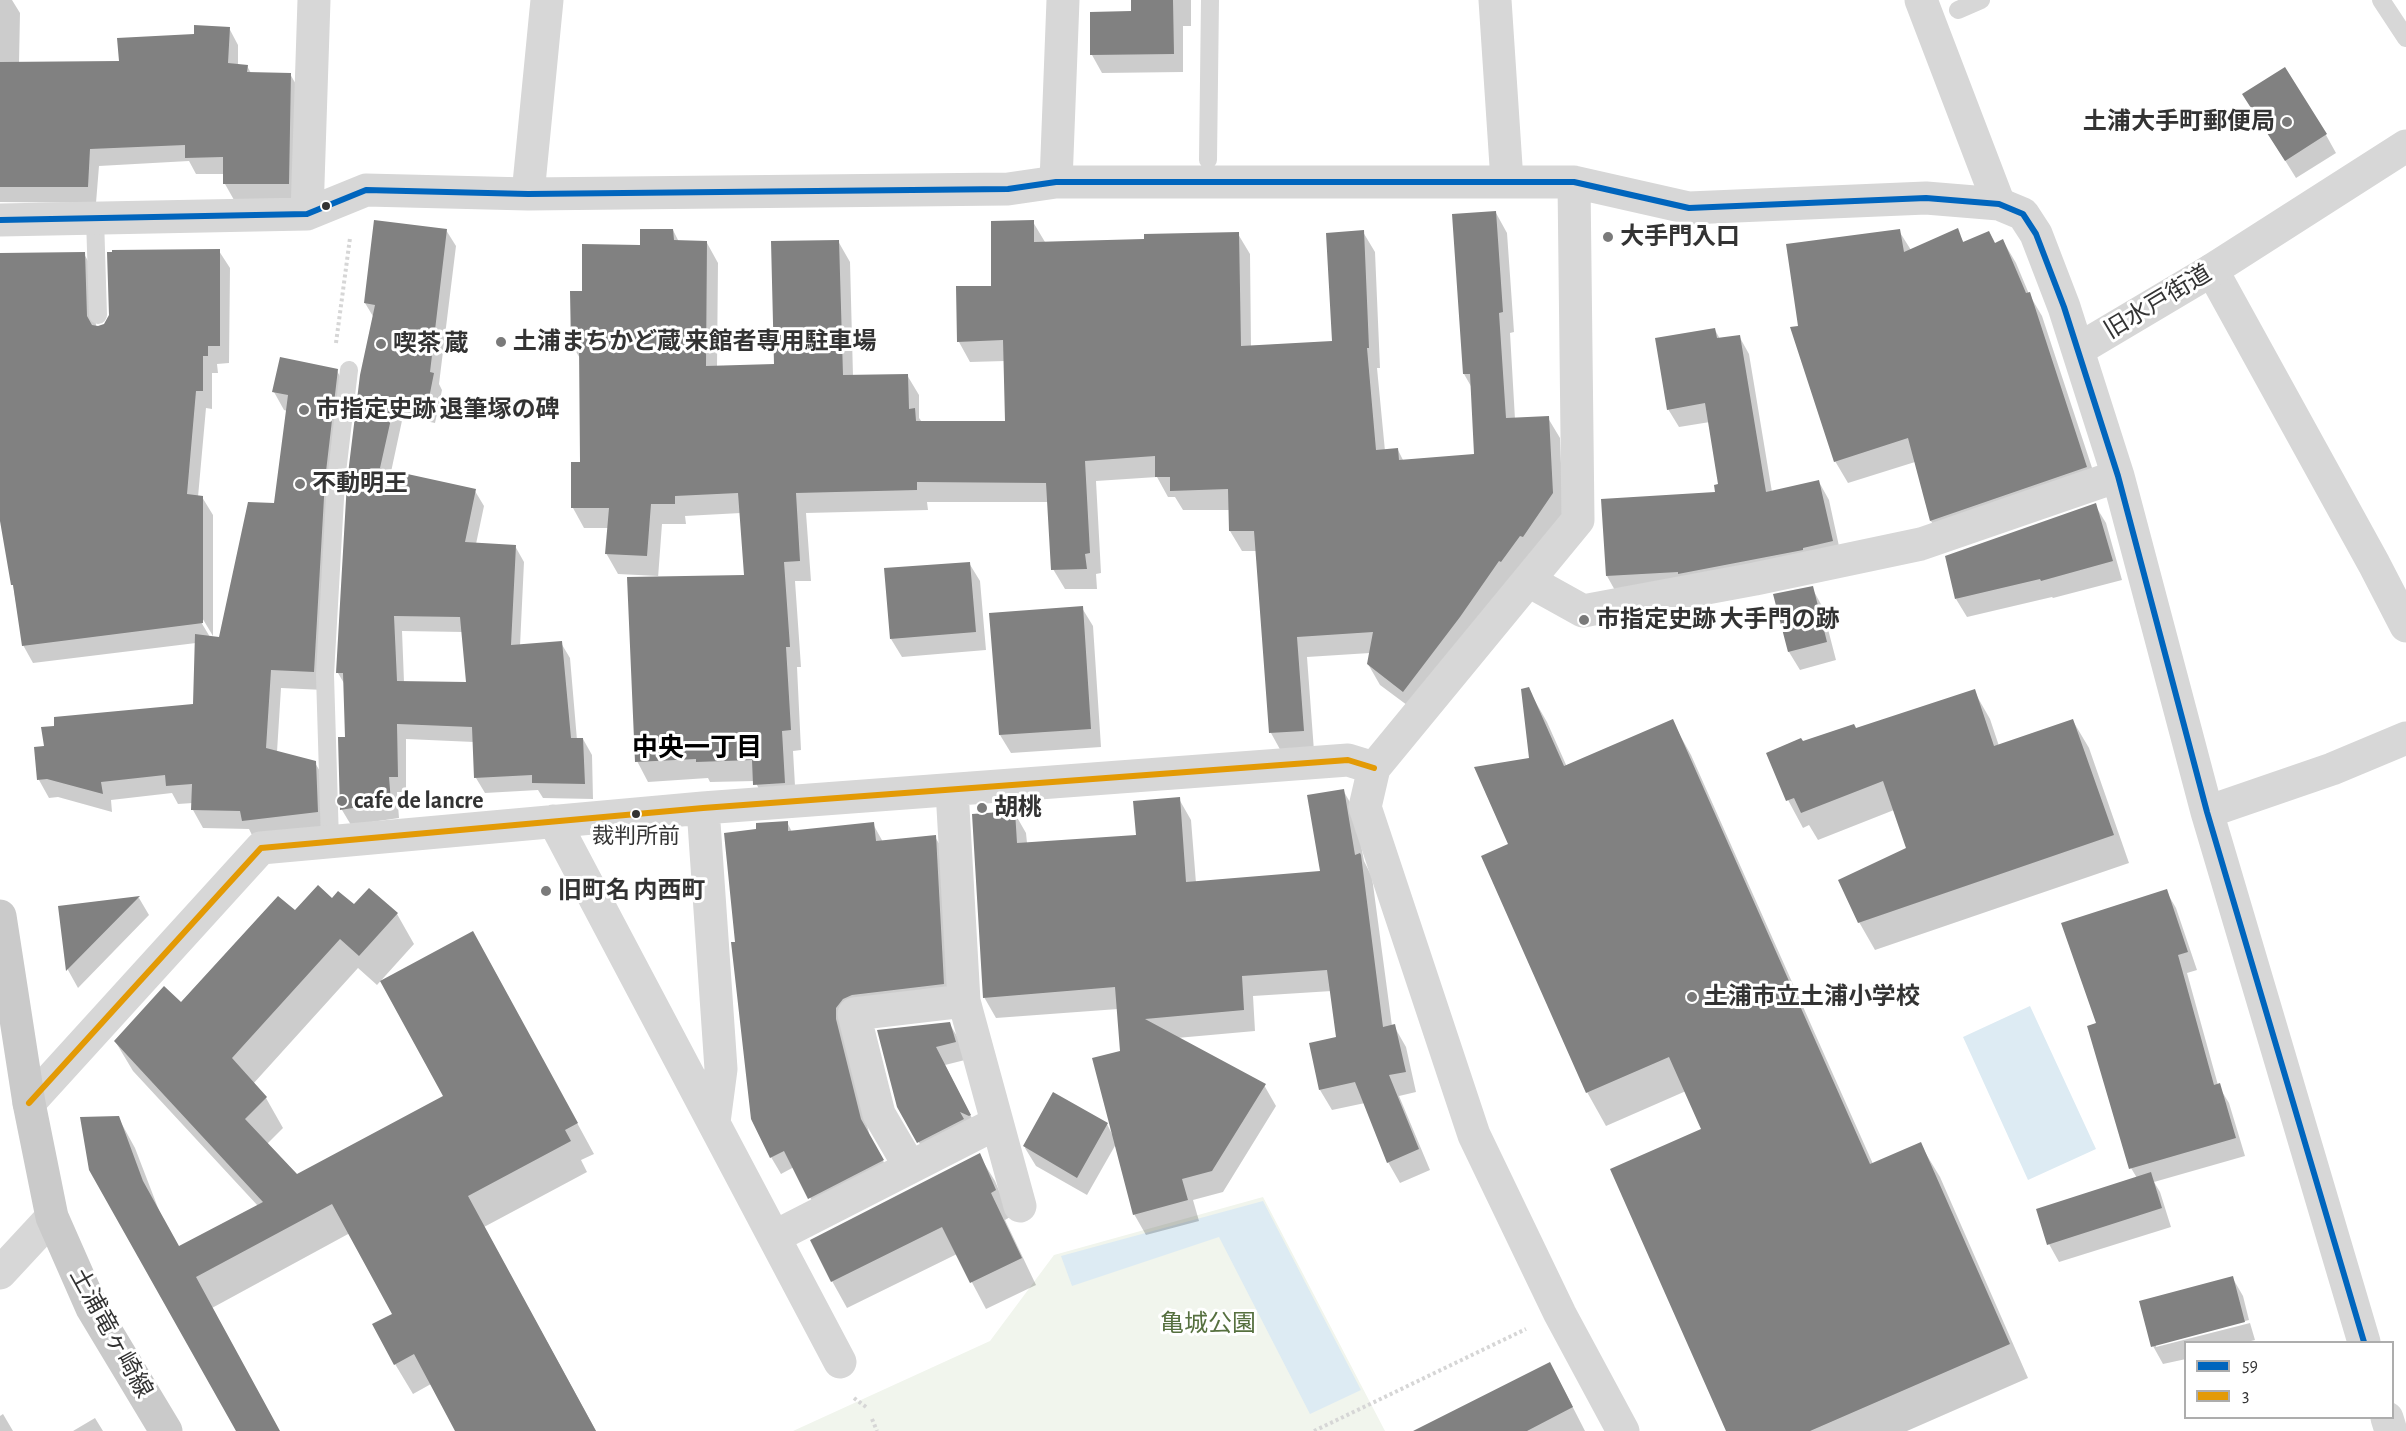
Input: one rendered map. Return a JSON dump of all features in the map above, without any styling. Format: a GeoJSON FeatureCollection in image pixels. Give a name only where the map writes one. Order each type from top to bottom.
{"type":"FeatureCollection","features":[{"type":"Feature","properties":{"kind":"main road","name":"土浦竜ヶ崎線"},"geometry":{"type":"LineString","coordinates":[[0,916],[8,1025],[29,1103],[52,1218],[92,1308],[166,1431]]}},
{"type":"Feature","properties":{"kind":"street"},"geometry":{"type":"LineString","coordinates":[[308,214],[314,0]]}},
{"type":"Feature","properties":{"kind":"street"},"geometry":{"type":"LineString","coordinates":[[528,194],[547,0]]}},
{"type":"Feature","properties":{"kind":"street"},"geometry":{"type":"LineString","coordinates":[[1056,182],[1063,0]]}},
{"type":"Feature","properties":{"kind":"street"},"geometry":{"type":"LineString","coordinates":[[1495,0],[1507,182]]}},
{"type":"Feature","properties":{"kind":"street"},"geometry":{"type":"LineString","coordinates":[[1921,0],[1999,204]]}},
{"type":"Feature","properties":{"kind":"street","name":"旧水戸街道"},"geometry":{"type":"LineString","coordinates":[[0,220],[308,214],[366,190],[528,194],[1008,189],[1056,182],[1574,182],[1689,208],[1926,198],[1999,204],[2023,214],[2036,234],[2079,350],[2212,270],[2406,147]]}},
{"type":"Feature","properties":{"kind":"street"},"geometry":{"type":"LineString","coordinates":[[1574,182],[1578,520],[1374,768],[1365,807],[1474,1136],[1560,1314],[1623,1431]]}},
{"type":"Feature","properties":{"kind":"street"},"geometry":{"type":"LineString","coordinates":[[2212,270],[2369,554],[2406,627]]}},
{"type":"Feature","properties":{"kind":"street"},"geometry":{"type":"LineString","coordinates":[[2079,350],[2118,476],[2207,812],[2364,1341]]}},
{"type":"Feature","properties":{"kind":"street"},"geometry":{"type":"LineString","coordinates":[[1529,581],[1583,611],[1755,579],[1921,544],[2118,476]]}},
{"type":"Feature","properties":{"kind":"street"},"geometry":{"type":"LineString","coordinates":[[2207,812],[2332,769],[2406,738]]}},
{"type":"Feature","properties":{"kind":"street"},"geometry":{"type":"LineString","coordinates":[[29,1103],[261,848],[703,808],[1348,760],[1374,768]]}},
{"type":"Feature","properties":{"kind":"street"},"geometry":{"type":"LineString","coordinates":[[952,790],[964,1001],[1020,1206]]}},
{"type":"Feature","properties":{"kind":"street"},"geometry":{"type":"LineString","coordinates":[[703,808],[721,1069],[714,1122]]}},
{"type":"Feature","properties":{"kind":"street"},"geometry":{"type":"LineString","coordinates":[[554,821],[840,1362]]}},
{"type":"Feature","properties":{"kind":"street"},"geometry":{"type":"LineString","coordinates":[[910,1167],[879,1114],[854,1014],[964,1001]]}},
{"type":"Feature","properties":{"kind":"street"},"geometry":{"type":"LineString","coordinates":[[774,1237],[998,1124]]}},
{"type":"Feature","properties":{"kind":"street"},"geometry":{"type":"LineString","coordinates":[[0,1273],[52,1218]]}},
{"type":"Feature","properties":{"kind":"lane"},"geometry":{"type":"LineString","coordinates":[[1208,160],[1210,0]]}},
{"type":"Feature","properties":{"kind":"lane"},"geometry":{"type":"LineString","coordinates":[[1958,10],[1981,0]]}},
{"type":"Feature","properties":{"kind":"lane"},"geometry":{"type":"LineString","coordinates":[[2381,0],[2406,38]]}},
{"type":"Feature","properties":{"kind":"lane"},"geometry":{"type":"LineString","coordinates":[[94,219],[98,315]]}},
{"type":"Feature","properties":{"kind":"lane"},"geometry":{"type":"LineString","coordinates":[[330,841],[325,675],[336,481],[349,370]]}},
{"type":"Feature","properties":{"kind":"path"},"geometry":{"type":"LineString","coordinates":[[335,350],[351,228]]}},
{"type":"Feature","properties":{"kind":"path"},"geometry":{"type":"LineString","coordinates":[[1315,1430],[1560,1314]]}},
{"type":"Feature","properties":{"kind":"path"},"geometry":{"type":"LineString","coordinates":[[872,1419],[878,1431]]}},
{"type":"Feature","properties":{"kind":"green space","name":"亀城公園"},"geometry":{"type":"Polygon","coordinates":[[[1263,1197],[1385,1431],[793,1431],[990,1341],[1054,1255],[1263,1197]]]}},
{"type":"Feature","properties":{"kind":"shaded area"},"geometry":{"type":"Polygon","coordinates":[[[2030,1006],[2096,1149],[2028,1180],[1963,1037],[2030,1006]]]}},
{"type":"Feature","properties":{"kind":"shaded area"},"geometry":{"type":"Polygon","coordinates":[[[1263,1201],[1361,1390],[1310,1414],[1219,1237],[1072,1286],[1061,1256],[1263,1201]]]}},
{"type":"Feature","properties":{"kind":"building"},"geometry":{"type":"Polygon","coordinates":[[[1131,0],[1173,0],[1174,54],[1090,55],[1090,12],[1131,11],[1131,0]]]}},
{"type":"Feature","properties":{"kind":"building"},"geometry":{"type":"Polygon","coordinates":[[[194,25],[230,27],[228,63],[248,65],[247,72],[291,73],[289,184],[223,184],[223,157],[185,158],[185,145],[90,149],[88,187],[0,187],[0,62],[119,61],[117,38],[194,34],[194,25]]]}},
{"type":"Feature","properties":{"kind":"building"},"geometry":{"type":"Polygon","coordinates":[[[2285,67],[2327,134],[2285,161],[2242,94],[2285,67]]]}},
{"type":"Feature","properties":{"kind":"building"},"geometry":{"type":"Polygon","coordinates":[[[1496,211],[1503,312],[1499,313],[1506,418],[1549,416],[1553,493],[1523,537],[1520,536],[1501,562],[1499,561],[1403,692],[1367,664],[1373,632],[1297,637],[1304,731],[1269,733],[1254,531],[1229,531],[1228,489],[1170,491],[1170,477],[1155,477],[1155,456],[1085,461],[1090,553],[1085,554],[1087,569],[1051,570],[1046,483],[917,482],[917,490],[796,493],[800,561],[784,562],[790,647],[786,647],[791,730],[782,731],[785,783],[753,785],[752,760],[696,762],[696,759],[635,762],[627,577],[744,575],[738,493],[675,496],[675,504],[651,504],[647,556],[605,554],[609,508],[571,508],[571,462],[580,462],[579,345],[571,345],[570,291],[582,291],[582,244],[640,245],[640,229],[673,229],[674,240],[707,241],[706,366],[774,364],[771,241],[839,240],[843,375],[908,374],[909,409],[915,408],[916,421],[1005,421],[1003,340],[957,342],[956,286],[991,286],[991,221],[1034,220],[1034,242],[1144,239],[1144,234],[1239,232],[1241,346],[1332,341],[1326,233],[1364,230],[1369,348],[1367,348],[1376,450],[1398,448],[1399,460],[1474,454],[1470,374],[1463,374],[1452,214],[1496,211]]]}},
{"type":"Feature","properties":{"kind":"building"},"geometry":{"type":"Polygon","coordinates":[[[374,220],[447,229],[430,372],[434,373],[427,408],[395,401],[380,468],[476,489],[465,542],[516,545],[511,645],[562,641],[571,738],[583,738],[585,784],[532,783],[532,775],[474,778],[472,727],[397,724],[398,777],[389,777],[391,802],[340,810],[338,737],[345,737],[343,673],[336,673],[347,482],[360,375],[375,305],[364,303],[374,220]],[[394,616],[397,681],[466,682],[460,617],[394,616]]]}},
{"type":"Feature","properties":{"kind":"building"},"geometry":{"type":"Polygon","coordinates":[[[1958,228],[1963,242],[1989,231],[1995,243],[2003,239],[2026,293],[2030,292],[2087,467],[1930,521],[1908,438],[1834,462],[1790,327],[1798,326],[1786,244],[1900,229],[1904,252],[1958,228]]]}},
{"type":"Feature","properties":{"kind":"building"},"geometry":{"type":"Polygon","coordinates":[[[220,249],[220,346],[208,346],[208,356],[203,356],[203,391],[196,391],[187,494],[203,496],[203,623],[22,646],[0,521],[0,253],[85,252],[87,316],[92,325],[98,326],[104,324],[109,315],[107,252],[112,252],[112,250],[220,249]]]}},
{"type":"Feature","properties":{"kind":"building"},"geometry":{"type":"Polygon","coordinates":[[[1715,328],[1717,338],[1740,335],[1766,492],[1819,480],[1833,541],[1803,548],[1803,550],[1678,574],[1678,572],[1606,576],[1601,499],[1715,492],[1714,485],[1718,484],[1705,403],[1667,410],[1655,338],[1715,328]]]}},
{"type":"Feature","properties":{"kind":"building"},"geometry":{"type":"Polygon","coordinates":[[[280,357],[338,369],[325,480],[314,672],[271,670],[266,748],[316,761],[318,812],[242,821],[240,811],[191,810],[192,784],[166,786],[165,775],[101,782],[103,794],[47,779],[37,780],[34,747],[44,746],[41,727],[54,726],[54,717],[193,704],[195,634],[219,637],[248,502],[274,503],[288,395],[272,392],[280,357]]]}},
{"type":"Feature","properties":{"kind":"building"},"geometry":{"type":"Polygon","coordinates":[[[2096,503],[2113,561],[2041,581],[2040,579],[1955,599],[1945,556],[2096,503]]]}},
{"type":"Feature","properties":{"kind":"building"},"geometry":{"type":"Polygon","coordinates":[[[970,562],[976,632],[890,639],[884,568],[970,562]]]}},
{"type":"Feature","properties":{"kind":"building"},"geometry":{"type":"Polygon","coordinates":[[[1813,586],[1827,642],[1788,652],[1773,594],[1813,586]]]}},
{"type":"Feature","properties":{"kind":"building"},"geometry":{"type":"Polygon","coordinates":[[[1083,606],[1091,729],[999,735],[989,613],[1083,606]]]}},
{"type":"Feature","properties":{"kind":"building"},"geometry":{"type":"Polygon","coordinates":[[[1529,687],[1564,766],[1673,719],[1870,1164],[1921,1142],[2010,1344],[1810,1431],[1726,1431],[1610,1169],[1701,1129],[1669,1057],[1586,1093],[1481,856],[1508,844],[1474,767],[1529,758],[1521,689],[1529,687]]]}},
{"type":"Feature","properties":{"kind":"building"},"geometry":{"type":"Polygon","coordinates":[[[1975,689],[1994,746],[2073,719],[2114,835],[1858,923],[1838,880],[1906,848],[1883,781],[1801,813],[1794,798],[1786,801],[1766,753],[1801,738],[1803,741],[1854,724],[1856,728],[1975,689]]]}},
{"type":"Feature","properties":{"kind":"building"},"geometry":{"type":"Polygon","coordinates":[[[1344,789],[1355,855],[1360,853],[1361,855],[1383,1027],[1395,1024],[1406,1072],[1389,1075],[1419,1149],[1387,1163],[1355,1082],[1319,1090],[1309,1043],[1336,1037],[1327,970],[1242,976],[1244,1010],[1145,1019],[1266,1084],[1212,1171],[1182,1179],[1188,1200],[1133,1215],[1092,1058],[1120,1051],[1115,987],[983,998],[972,814],[1015,811],[1017,843],[1136,835],[1133,801],[1180,797],[1186,882],[1320,871],[1307,795],[1344,789]]]}},
{"type":"Feature","properties":{"kind":"building"},"geometry":{"type":"Polygon","coordinates":[[[788,821],[788,831],[874,822],[876,841],[936,835],[944,984],[852,995],[843,999],[836,1008],[836,1019],[861,1119],[884,1160],[808,1199],[784,1151],[770,1158],[751,1119],[731,942],[735,942],[724,833],[756,829],[756,823],[788,821]]]}},
{"type":"Feature","properties":{"kind":"building"},"geometry":{"type":"Polygon","coordinates":[[[318,885],[332,898],[338,891],[354,904],[369,888],[398,913],[359,956],[340,939],[232,1058],[267,1097],[245,1119],[297,1174],[443,1096],[380,981],[473,931],[578,1123],[565,1130],[571,1141],[468,1196],[596,1431],[455,1431],[414,1354],[394,1365],[372,1324],[392,1314],[332,1204],[196,1277],[280,1431],[236,1431],[89,1170],[80,1117],[119,1116],[143,1181],[179,1246],[263,1202],[114,1041],[164,986],[181,1002],[278,896],[295,910],[318,885]]]}},
{"type":"Feature","properties":{"kind":"building"},"geometry":{"type":"Polygon","coordinates":[[[2167,889],[2188,952],[2178,955],[2214,1085],[2220,1083],[2236,1138],[2129,1169],[2087,1026],[2096,1023],[2061,923],[2167,889]]]}},
{"type":"Feature","properties":{"kind":"building"},"geometry":{"type":"Polygon","coordinates":[[[140,896],[66,971],[58,906],[140,896]]]}},
{"type":"Feature","properties":{"kind":"building"},"geometry":{"type":"Polygon","coordinates":[[[950,1022],[956,1042],[936,1047],[971,1115],[960,1112],[964,1119],[917,1143],[897,1107],[877,1030],[950,1022]]]}},
{"type":"Feature","properties":{"kind":"building"},"geometry":{"type":"Polygon","coordinates":[[[1053,1092],[1108,1123],[1077,1178],[1023,1146],[1053,1092]]]}},
{"type":"Feature","properties":{"kind":"building"},"geometry":{"type":"Polygon","coordinates":[[[980,1153],[996,1190],[991,1193],[1022,1258],[970,1283],[942,1227],[831,1282],[810,1240],[980,1153]]]}},
{"type":"Feature","properties":{"kind":"building"},"geometry":{"type":"Polygon","coordinates":[[[2151,1172],[2162,1208],[2047,1245],[2036,1209],[2151,1172]]]}},
{"type":"Feature","properties":{"kind":"building"},"geometry":{"type":"Polygon","coordinates":[[[2233,1276],[2245,1322],[2151,1347],[2139,1301],[2233,1276]]]}},
{"type":"Feature","properties":{"kind":"building"},"geometry":{"type":"Polygon","coordinates":[[[1550,1362],[1573,1407],[1527,1431],[1413,1431],[1550,1362]]]}},
{"type":"Feature","properties":{"kind":"transit line","name":"59"},"geometry":{"type":"LineString","coordinates":[[0,220],[307,214],[366,190],[528,194],[1008,189],[1056,182],[1574,182],[1689,208],[1926,198],[1999,204],[2023,214],[2036,234],[2064,307],[2118,476],[2207,812],[2364,1341]]}},
{"type":"Feature","properties":{"kind":"transit line","name":"3"},"geometry":{"type":"LineString","coordinates":[[29,1103],[261,848],[703,808],[1348,760],[1374,768]]}},
{"type":"Feature","properties":{"kind":"place","name":"土浦大手町郵便局"},"geometry":{"type":"Point","coordinates":[2287,122]}},
{"type":"Feature","properties":{"kind":"place","name":"大手門入口"},"geometry":{"type":"Point","coordinates":[1608,237]}},
{"type":"Feature","properties":{"kind":"place","name":"土浦まちかど蔵 来館者専用駐車場"},"geometry":{"type":"Point","coordinates":[501,342]}},
{"type":"Feature","properties":{"kind":"place","name":"喫茶 蔵"},"geometry":{"type":"Point","coordinates":[381,344]}},
{"type":"Feature","properties":{"kind":"place","name":"市指定史跡 退筆塚の碑"},"geometry":{"type":"Point","coordinates":[304,410]}},
{"type":"Feature","properties":{"kind":"place","name":"不動明王"},"geometry":{"type":"Point","coordinates":[300,484]}},
{"type":"Feature","properties":{"kind":"place","name":"市指定史跡 大手門の跡"},"geometry":{"type":"Point","coordinates":[1584,620]}},
{"type":"Feature","properties":{"kind":"place","name":"cafe de lancre"},"geometry":{"type":"Point","coordinates":[342,801]}},
{"type":"Feature","properties":{"kind":"place","name":"胡桃"},"geometry":{"type":"Point","coordinates":[982,808]}},
{"type":"Feature","properties":{"kind":"place","name":"裁判所前"},"geometry":{"type":"Point","coordinates":[636,814]}},
{"type":"Feature","properties":{"kind":"place","name":"旧町名 内西町"},"geometry":{"type":"Point","coordinates":[546,891]}},
{"type":"Feature","properties":{"kind":"place","name":"土浦市立土浦小学校"},"geometry":{"type":"Point","coordinates":[1692,997]}},
{"type":"Feature","properties":{"kind":"district","name":"中央一丁目"},"geometry":{"type":"Point","coordinates":[697,748]}}]}
